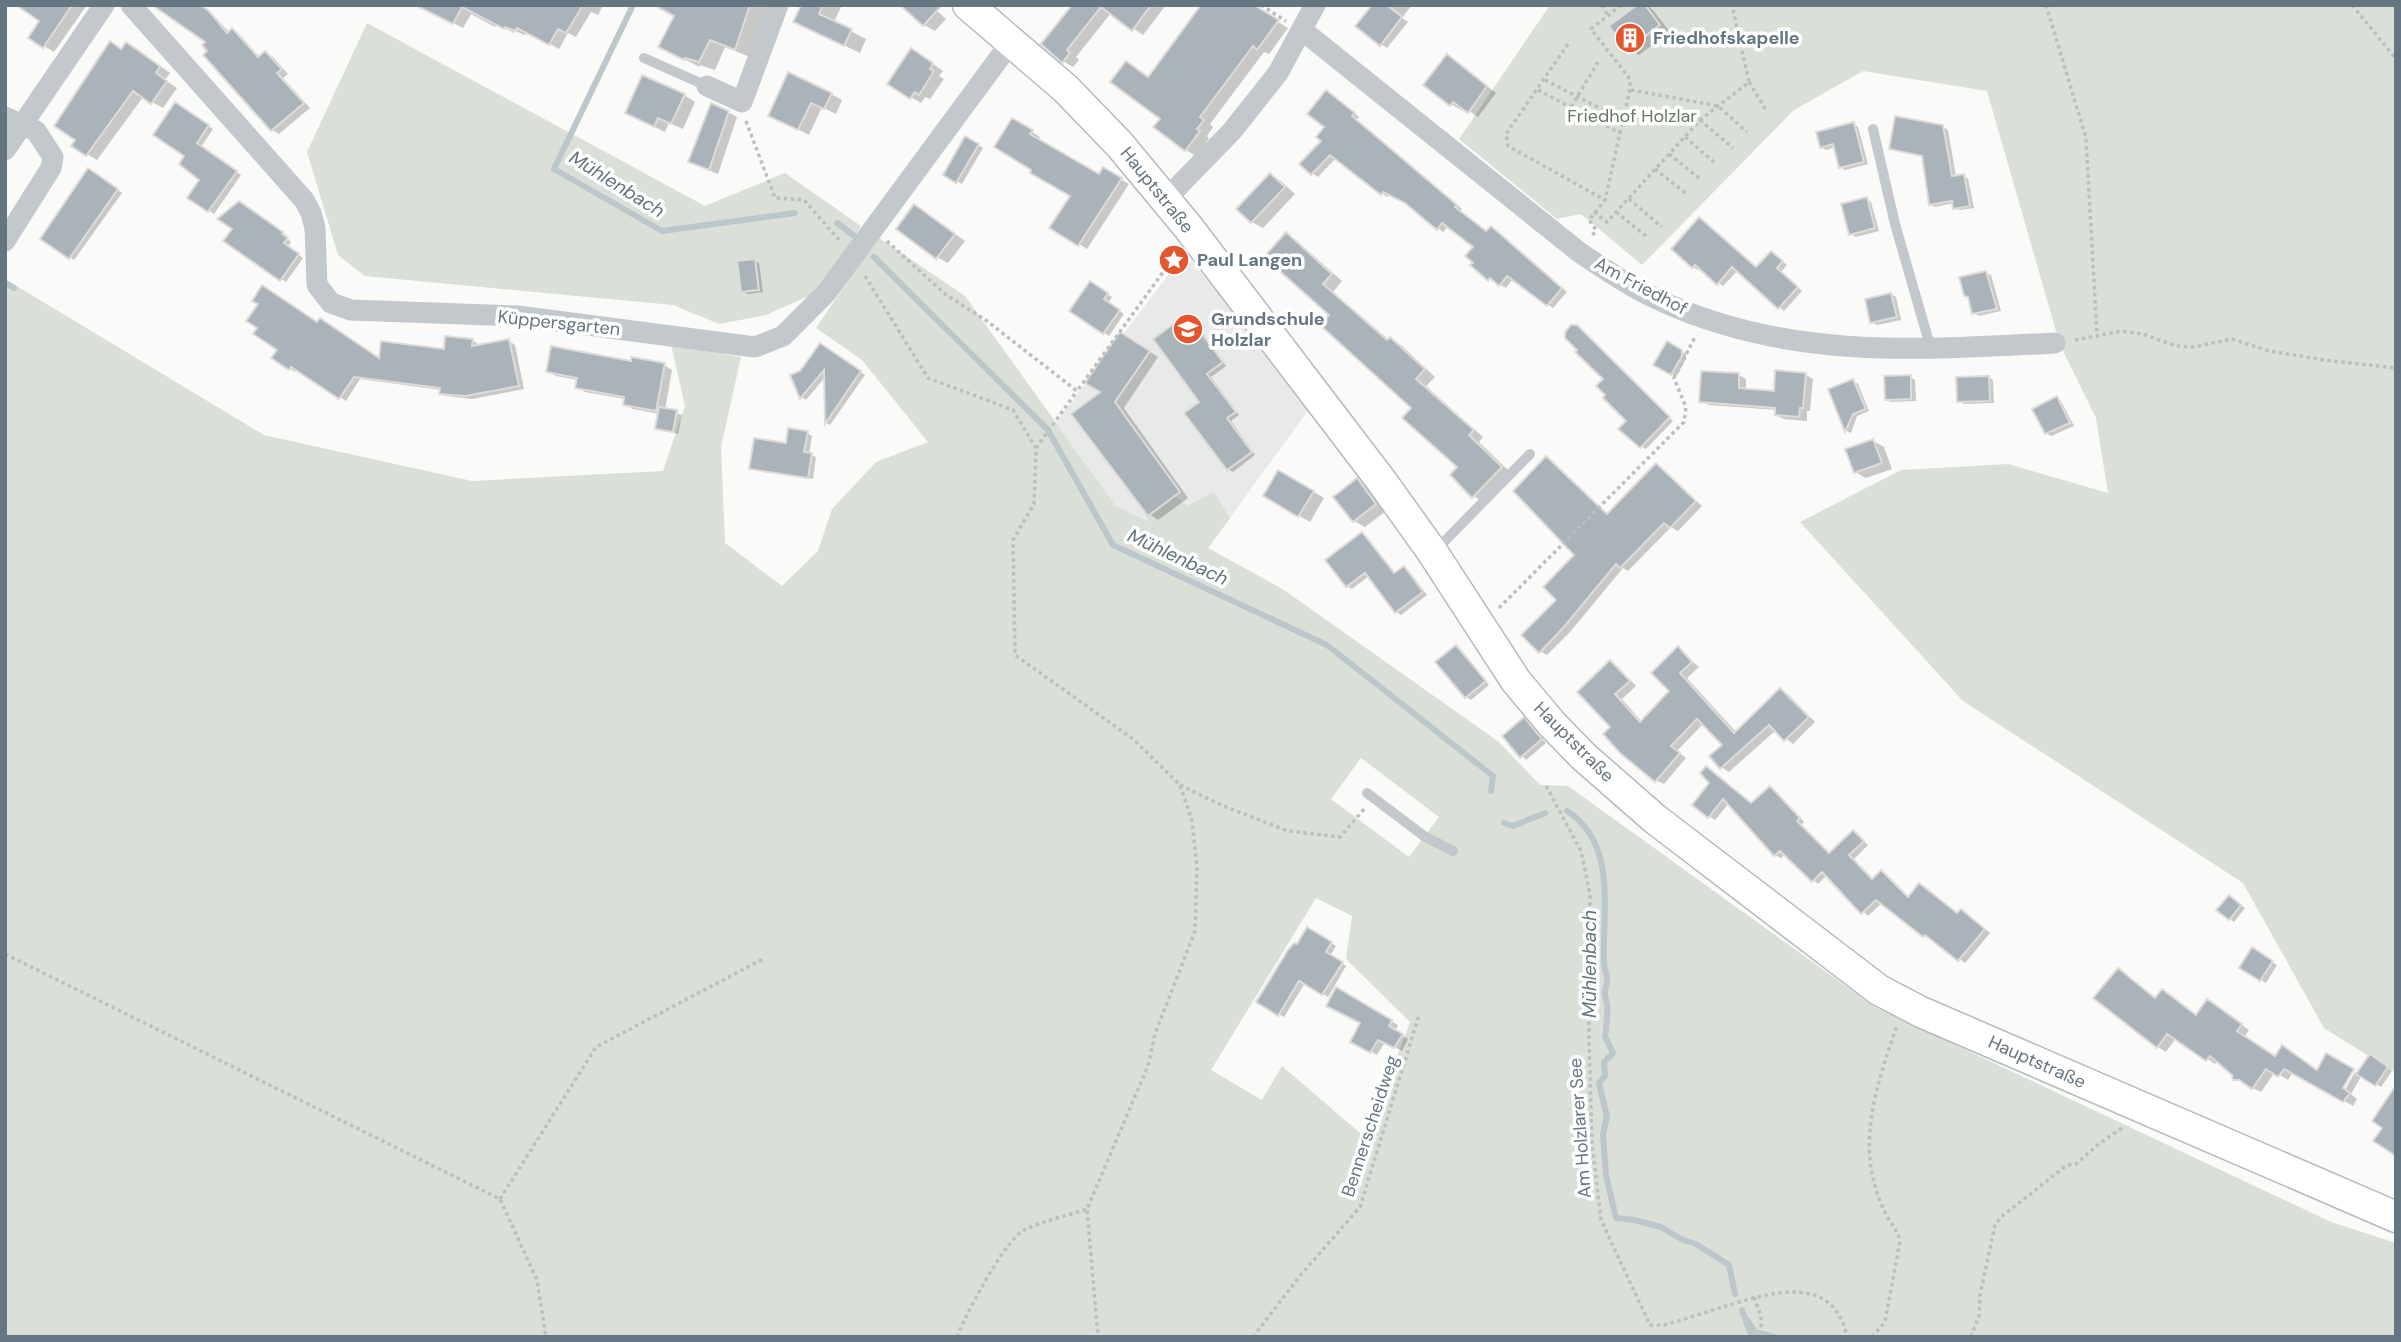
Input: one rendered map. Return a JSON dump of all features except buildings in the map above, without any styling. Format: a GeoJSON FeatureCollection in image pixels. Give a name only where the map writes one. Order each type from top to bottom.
{"type":"FeatureCollection","features":[{"type":"Feature","properties":{"kind":"main road","name":"Hauptstraße"},"geometry":{"type":"LineString","coordinates":[[968,5],[1066,89],[1120,145],[1166,200],[1383,483],[1433,553],[1516,681],[1583,756],[1655,819],[1879,990],[2396,1217]]}},
{"type":"Feature","properties":{"kind":"street"},"geometry":{"type":"LineString","coordinates":[[5,150],[14,120],[104,5]]}},
{"type":"Feature","properties":{"kind":"street","name":"Küppersgarten"},"geometry":{"type":"LineString","coordinates":[[131,5],[304,200],[311,213],[314,228],[317,285],[331,303],[351,310],[518,316],[755,347],[783,336],[826,293],[1011,42]]}},
{"type":"Feature","properties":{"kind":"street"},"geometry":{"type":"LineString","coordinates":[[707,86],[742,102],[778,5]]}},
{"type":"Feature","properties":{"kind":"street"},"geometry":{"type":"LineString","coordinates":[[1166,200],[1232,131],[1278,73],[1315,5]]}},
{"type":"Feature","properties":{"kind":"street","name":"Am Friedhof"},"geometry":{"type":"LineString","coordinates":[[1302,30],[1579,252],[1638,289],[1705,319],[1781,340],[1854,348],[1931,349],[2055,343]]}},
{"type":"Feature","properties":{"kind":"street"},"geometry":{"type":"LineString","coordinates":[[5,241],[53,163],[52,152],[36,131],[14,120]]}},
{"type":"Feature","properties":{"kind":"lane"},"geometry":{"type":"LineString","coordinates":[[644,58],[707,86]]}},
{"type":"Feature","properties":{"kind":"lane"},"geometry":{"type":"LineString","coordinates":[[1873,129],[1895,224],[1931,349]]}},
{"type":"Feature","properties":{"kind":"lane"},"geometry":{"type":"LineString","coordinates":[[1433,553],[1530,454]]}},
{"type":"Feature","properties":{"kind":"lane"},"geometry":{"type":"LineString","coordinates":[[1370,796],[1424,836],[1453,851]]}},
{"type":"Feature","properties":{"kind":"path"},"geometry":{"type":"LineString","coordinates":[[1261,5],[1302,30]]}},
{"type":"Feature","properties":{"kind":"path"},"geometry":{"type":"LineString","coordinates":[[1602,5],[1608,16]]}},
{"type":"Feature","properties":{"kind":"path"},"geometry":{"type":"LineString","coordinates":[[1589,220],[1605,200],[1630,89],[1630,79],[1591,29],[1621,5]]}},
{"type":"Feature","properties":{"kind":"path"},"geometry":{"type":"LineString","coordinates":[[1732,5],[1749,82],[1767,112]]}},
{"type":"Feature","properties":{"kind":"path"},"geometry":{"type":"LineString","coordinates":[[2046,5],[2086,138],[2096,335]]}},
{"type":"Feature","properties":{"kind":"path"},"geometry":{"type":"LineString","coordinates":[[2352,5],[2396,59]]}},
{"type":"Feature","properties":{"kind":"path"},"geometry":{"type":"LineString","coordinates":[[1568,44],[1506,134],[1507,146],[1605,200]]}},
{"type":"Feature","properties":{"kind":"path"},"geometry":{"type":"LineString","coordinates":[[1571,107],[1598,62]]}},
{"type":"Feature","properties":{"kind":"path"},"geometry":{"type":"LineString","coordinates":[[1545,80],[1623,120]]}},
{"type":"Feature","properties":{"kind":"path"},"geometry":{"type":"LineString","coordinates":[[1594,212],[1607,222],[1700,120],[1749,82]]}},
{"type":"Feature","properties":{"kind":"path"},"geometry":{"type":"LineString","coordinates":[[1630,89],[1718,106],[1747,132]]}},
{"type":"Feature","properties":{"kind":"path"},"geometry":{"type":"LineString","coordinates":[[1538,90],[1620,133]]}},
{"type":"Feature","properties":{"kind":"path"},"geometry":{"type":"LineString","coordinates":[[742,102],[755,150],[775,198],[804,200],[853,256],[928,378],[1013,410],[1036,448]]}},
{"type":"Feature","properties":{"kind":"path"},"geometry":{"type":"LineString","coordinates":[[1700,120],[1734,148]]}},
{"type":"Feature","properties":{"kind":"path"},"geometry":{"type":"LineString","coordinates":[[1685,137],[1716,164]]}},
{"type":"Feature","properties":{"kind":"path"},"geometry":{"type":"LineString","coordinates":[[1669,154],[1700,179]]}},
{"type":"Feature","properties":{"kind":"path"},"geometry":{"type":"LineString","coordinates":[[1655,169],[1687,194]]}},
{"type":"Feature","properties":{"kind":"path"},"geometry":{"type":"LineString","coordinates":[[1628,199],[1662,227]]}},
{"type":"Feature","properties":{"kind":"path"},"geometry":{"type":"LineString","coordinates":[[1616,212],[1646,236]]}},
{"type":"Feature","properties":{"kind":"path"},"geometry":{"type":"LineString","coordinates":[[873,228],[946,294],[987,321],[1077,391]]}},
{"type":"Feature","properties":{"kind":"path"},"geometry":{"type":"LineString","coordinates":[[1194,236],[1183,245],[1036,448],[1034,504],[1013,540],[1015,655],[1133,739],[1180,785],[1221,805],[1288,831],[1340,837],[1370,796]]}},
{"type":"Feature","properties":{"kind":"path"},"geometry":{"type":"LineString","coordinates":[[1479,625],[1684,422],[1686,407],[1674,378],[1705,319]]}},
{"type":"Feature","properties":{"kind":"path"},"geometry":{"type":"LineString","coordinates":[[2055,343],[2121,331],[2143,334],[2175,346],[2194,347],[2232,339],[2269,351],[2396,368]]}},
{"type":"Feature","properties":{"kind":"path"},"geometry":{"type":"LineString","coordinates":[[1098,1337],[1087,1209],[1148,1066],[1155,1034],[1195,931],[1197,867],[1192,821],[1180,785]]}},
{"type":"Feature","properties":{"kind":"path","name":"Am Holzlarer See"},"geometry":{"type":"LineString","coordinates":[[1546,786],[1581,851],[1590,894],[1589,1038],[1592,1144],[1601,1220],[1650,1325],[1664,1325],[1767,1293],[1790,1291],[1813,1294],[1832,1304],[1844,1322],[1847,1337]]}},
{"type":"Feature","properties":{"kind":"path"},"geometry":{"type":"LineString","coordinates":[[5,954],[500,1199],[537,1279],[546,1337]]}},
{"type":"Feature","properties":{"kind":"path"},"geometry":{"type":"LineString","coordinates":[[500,1199],[596,1047],[763,959]]}},
{"type":"Feature","properties":{"kind":"path"},"geometry":{"type":"LineString","coordinates":[[1872,1337],[1885,1322],[1900,1241],[1898,1231],[1888,1220],[1873,1177],[1869,1130],[1881,1075],[1904,1003]]}},
{"type":"Feature","properties":{"kind":"path","name":"Bennerscheidweg"},"geometry":{"type":"LineString","coordinates":[[1253,1337],[1299,1277],[1360,1207],[1419,1015]]}},
{"type":"Feature","properties":{"kind":"path"},"geometry":{"type":"LineString","coordinates":[[1971,1337],[1979,1317],[1980,1295],[1995,1225],[2001,1217],[2067,1165],[2076,1164],[2100,1143],[2115,1135],[2146,1109]]}},
{"type":"Feature","properties":{"kind":"path"},"geometry":{"type":"LineString","coordinates":[[957,1337],[964,1317],[991,1271],[1021,1231],[1087,1209]]}},
{"type":"Feature","properties":{"kind":"path"},"geometry":{"type":"LineString","coordinates":[[1754,1297],[1761,1316],[1761,1331]]}},
{"type":"Feature","properties":{"kind":"shaded area","name":"Grundschule Holzlar"},"geometry":{"type":"Polygon","coordinates":[[[1185,253],[1312,405],[1208,548],[1116,506],[1056,422],[1185,253]]]}},
{"type":"Feature","properties":{"kind":"green space","name":"Friedhof Holzlar"},"geometry":{"type":"Polygon","coordinates":[[[1550,5],[2396,5],[2396,1073],[2324,1028],[2243,883],[1963,701],[1800,522],[1901,470],[2008,464],[2108,493],[2096,418],[2060,345],[1987,91],[1863,71],[1794,110],[1642,265],[1581,214],[1557,219],[1459,139],[1550,5]]]}},
{"type":"Feature","properties":{"kind":"green space"},"geometry":{"type":"Polygon","coordinates":[[[367,23],[705,206],[785,173],[861,226],[811,295],[766,315],[719,324],[673,305],[365,276],[338,255],[307,152],[367,23]]]}},
{"type":"Feature","properties":{"kind":"green space"},"geometry":{"type":"Polygon","coordinates":[[[878,237],[965,296],[1116,506],[1148,521],[1148,516],[1175,496],[1187,506],[1214,492],[1230,518],[1208,548],[1284,590],[1499,742],[1540,785],[1568,786],[1875,1007],[2331,1222],[2396,1243],[2396,1337],[5,1337],[5,279],[264,435],[472,481],[663,471],[685,406],[671,344],[741,357],[721,447],[725,543],[782,586],[818,551],[832,509],[876,462],[928,442],[862,360],[816,328],[878,237]],[[1361,758],[1331,799],[1409,857],[1439,817],[1361,758]],[[1316,898],[1211,1070],[1262,1100],[1282,1066],[1367,1139],[1410,1022],[1346,959],[1352,916],[1316,898]]]}},
{"type":"Feature","properties":{"kind":"waterway","name":"Mühlenbach"},"geometry":{"type":"LineString","coordinates":[[633,5],[554,169],[662,231],[795,213]]}},
{"type":"Feature","properties":{"kind":"waterway","name":"Mühlenbach"},"geometry":{"type":"LineString","coordinates":[[837,223],[853,235]]}},
{"type":"Feature","properties":{"kind":"waterway","name":"Mühlenbach"},"geometry":{"type":"LineString","coordinates":[[874,257],[1048,430],[1113,545],[1327,645],[1493,776],[1491,791]]}},
{"type":"Feature","properties":{"kind":"waterway"},"geometry":{"type":"LineString","coordinates":[[5,283],[14,288]]}},
{"type":"Feature","properties":{"kind":"waterway","name":"Mühlenbach"},"geometry":{"type":"LineString","coordinates":[[1567,811],[1583,825],[1594,841],[1604,880],[1604,963],[1607,980],[1605,1036],[1613,1053],[1604,1062],[1605,1076],[1599,1083],[1607,1117],[1603,1134],[1606,1175],[1616,1218],[1661,1227],[1696,1244],[1729,1265],[1735,1294]]}},
{"type":"Feature","properties":{"kind":"waterway","name":"Mühlenbach"},"geometry":{"type":"LineString","coordinates":[[1504,823],[1513,826],[1545,813]]}},
{"type":"Feature","properties":{"kind":"waterway"},"geometry":{"type":"LineString","coordinates":[[1742,1310],[1752,1337]]}},
{"type":"Feature","properties":{"kind":"waterway"},"geometry":{"type":"LineString","coordinates":[[1748,1321],[1755,1332],[1774,1337]]}},
{"type":"Feature","properties":{"kind":"place","name":"Friedhofskapelle"},"geometry":{"type":"Point","coordinates":[1630,38]}},
{"type":"Feature","properties":{"kind":"place","name":"Paul Langen"},"geometry":{"type":"Point","coordinates":[1174,260]}},
{"type":"Feature","properties":{"kind":"place","name":"Grundschule Holzlar"},"geometry":{"type":"Point","coordinates":[1188,329]}}]}
